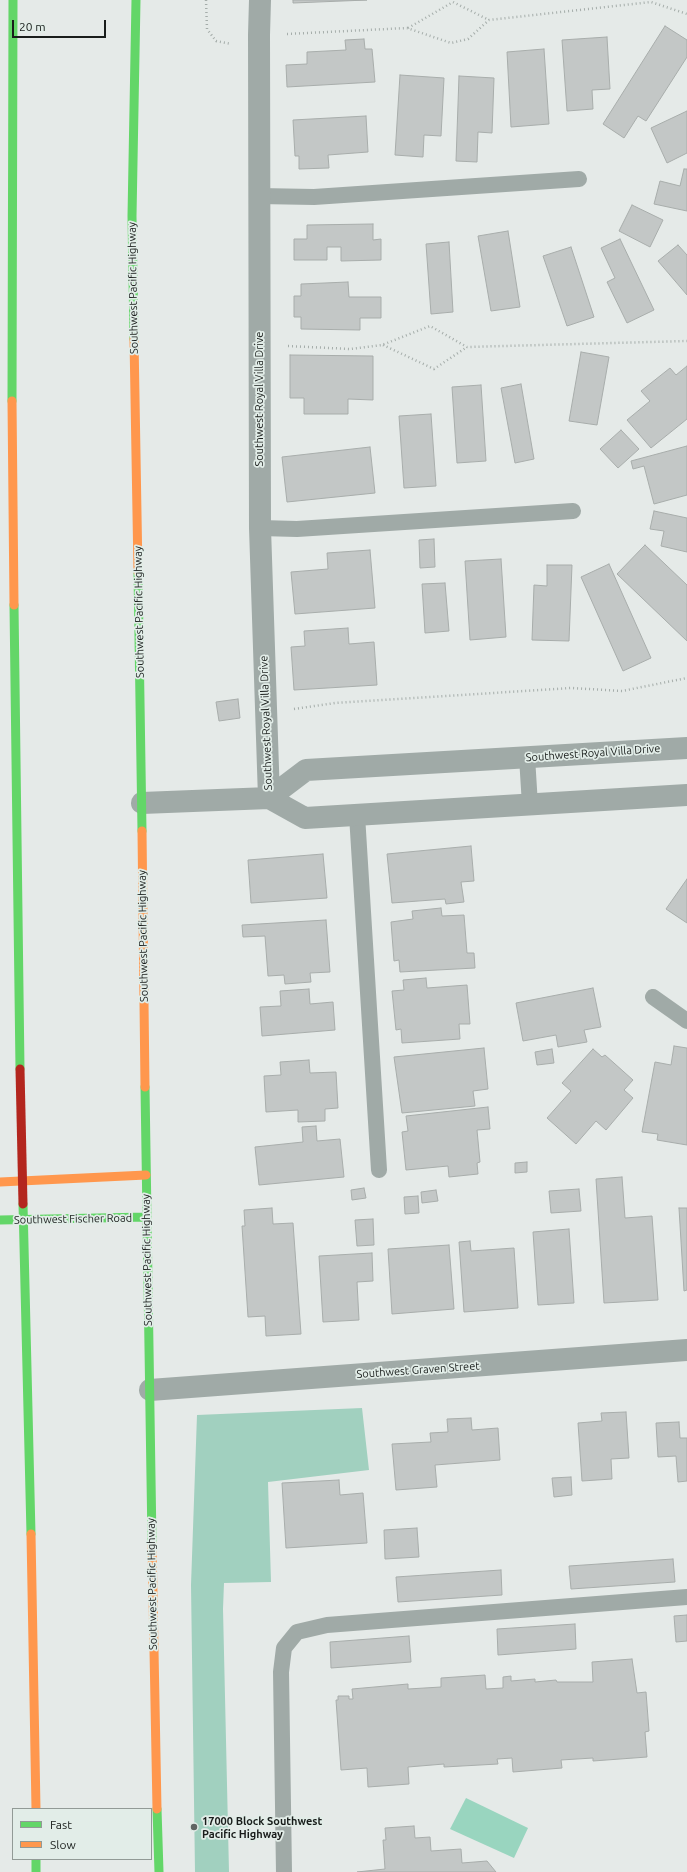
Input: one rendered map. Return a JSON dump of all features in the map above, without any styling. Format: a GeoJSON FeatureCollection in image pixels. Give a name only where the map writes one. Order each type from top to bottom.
{"type":"FeatureCollection","features":[{"type":"Feature","properties":{"kind":"main road"},"geometry":{"type":"LineString","coordinates":[[13,0],[12,393],[22,1181],[36,1677],[36,1808]]}},
{"type":"Feature","properties":{"kind":"main road","name":"Southwest Pacific Highway"},"geometry":{"type":"LineString","coordinates":[[136,0],[132,216],[142,803],[153,1643],[159,1872]]}},
{"type":"Feature","properties":{"kind":"main road"},"geometry":{"type":"LineString","coordinates":[[0,1182],[146,1175]]}},
{"type":"Feature","properties":{"kind":"main road","name":"Southwest Fischer Road"},"geometry":{"type":"LineString","coordinates":[[0,1220],[147,1217]]}},
{"type":"Feature","properties":{"kind":"main road"},"geometry":{"type":"LineString","coordinates":[[36,1860],[36,1872]]}},
{"type":"Feature","properties":{"kind":"street","name":"Southwest Royal Villa Drive"},"geometry":{"type":"LineString","coordinates":[[260,0],[260,528],[269,798]]}},
{"type":"Feature","properties":{"kind":"street","name":"Southwest Royal Villa Drive"},"geometry":{"type":"LineString","coordinates":[[269,798],[306,770],[687,748]]}},
{"type":"Feature","properties":{"kind":"street","name":"Southwest Royal Villa Drive"},"geometry":{"type":"LineString","coordinates":[[142,803],[269,798],[305,818],[687,795]]}},
{"type":"Feature","properties":{"kind":"street","name":"Southwest Graven Street"},"geometry":{"type":"LineString","coordinates":[[150,1390],[687,1350]]}},
{"type":"Feature","properties":{"kind":"lane"},"geometry":{"type":"LineString","coordinates":[[259,196],[314,197],[579,179]]}},
{"type":"Feature","properties":{"kind":"lane"},"geometry":{"type":"LineString","coordinates":[[260,528],[297,529],[573,511]]}},
{"type":"Feature","properties":{"kind":"lane"},"geometry":{"type":"LineString","coordinates":[[527,757],[530,805]]}},
{"type":"Feature","properties":{"kind":"lane"},"geometry":{"type":"LineString","coordinates":[[356,815],[379,1170]]}},
{"type":"Feature","properties":{"kind":"lane"},"geometry":{"type":"LineString","coordinates":[[653,997],[687,1021]]}},
{"type":"Feature","properties":{"kind":"lane"},"geometry":{"type":"LineString","coordinates":[[284,1872],[281,1672],[284,1648],[298,1632],[327,1625],[687,1597]]}},
{"type":"Feature","properties":{"kind":"path"},"geometry":{"type":"LineString","coordinates":[[206,0],[207,29],[216,41],[232,44],[259,35],[407,28],[451,43],[468,39],[489,20]]}},
{"type":"Feature","properties":{"kind":"path"},"geometry":{"type":"LineString","coordinates":[[407,28],[453,2],[489,20],[651,2],[687,14]]}},
{"type":"Feature","properties":{"kind":"path"},"geometry":{"type":"LineString","coordinates":[[259,344],[350,350],[382,345],[430,326],[467,347],[687,341]]}},
{"type":"Feature","properties":{"kind":"path"},"geometry":{"type":"LineString","coordinates":[[382,345],[434,369],[467,347]]}},
{"type":"Feature","properties":{"kind":"path"},"geometry":{"type":"LineString","coordinates":[[265,713],[335,703],[571,688],[622,691],[687,678]]}},
{"type":"Feature","properties":{"kind":"shaded area"},"geometry":{"type":"Polygon","coordinates":[[[362,1408],[369,1470],[268,1482],[271,1582],[224,1583],[223,1609],[229,1872],[195,1872],[191,1585],[197,1415],[362,1408]]]}},
{"type":"Feature","properties":{"kind":"shaded area"},"geometry":{"type":"Polygon","coordinates":[[[466,1798],[528,1828],[514,1858],[450,1829],[466,1798]]]}},
{"type":"Feature","properties":{"kind":"building"},"geometry":{"type":"Polygon","coordinates":[[[293,0],[367,0],[293,3],[293,0]]]}},
{"type":"Feature","properties":{"kind":"building"},"geometry":{"type":"Polygon","coordinates":[[[665,26],[687,40],[687,57],[646,121],[638,116],[624,138],[603,124],[665,26]]]}},
{"type":"Feature","properties":{"kind":"building"},"geometry":{"type":"Polygon","coordinates":[[[607,37],[610,89],[592,90],[593,109],[567,111],[562,40],[607,37]]]}},
{"type":"Feature","properties":{"kind":"building"},"geometry":{"type":"Polygon","coordinates":[[[364,39],[365,49],[372,49],[375,82],[287,87],[286,65],[307,64],[307,52],[346,50],[345,40],[364,39]]]}},
{"type":"Feature","properties":{"kind":"building"},"geometry":{"type":"Polygon","coordinates":[[[544,49],[549,124],[511,127],[507,52],[544,49]]]}},
{"type":"Feature","properties":{"kind":"building"},"geometry":{"type":"Polygon","coordinates":[[[400,75],[444,78],[441,136],[424,135],[423,157],[395,155],[400,75]]]}},
{"type":"Feature","properties":{"kind":"building"},"geometry":{"type":"Polygon","coordinates":[[[459,76],[494,78],[492,133],[478,132],[477,162],[456,161],[459,76]]]}},
{"type":"Feature","properties":{"kind":"building"},"geometry":{"type":"Polygon","coordinates":[[[687,111],[687,153],[667,163],[651,128],[687,111]]]}},
{"type":"Feature","properties":{"kind":"building"},"geometry":{"type":"Polygon","coordinates":[[[366,116],[368,152],[328,155],[329,168],[299,169],[299,156],[295,156],[293,120],[366,116]]]}},
{"type":"Feature","properties":{"kind":"building"},"geometry":{"type":"Polygon","coordinates":[[[684,169],[687,169],[687,211],[654,204],[660,181],[680,186],[684,169]]]}},
{"type":"Feature","properties":{"kind":"building"},"geometry":{"type":"Polygon","coordinates":[[[632,205],[663,220],[650,247],[619,231],[632,205]]]}},
{"type":"Feature","properties":{"kind":"building"},"geometry":{"type":"Polygon","coordinates":[[[373,224],[373,240],[381,239],[381,260],[341,261],[341,247],[327,247],[327,260],[294,260],[294,239],[307,239],[307,225],[373,224]]]}},
{"type":"Feature","properties":{"kind":"building"},"geometry":{"type":"Polygon","coordinates":[[[508,231],[520,307],[491,311],[478,236],[508,231]]]}},
{"type":"Feature","properties":{"kind":"building"},"geometry":{"type":"Polygon","coordinates":[[[620,239],[654,310],[627,323],[607,282],[615,278],[601,248],[620,239]]]}},
{"type":"Feature","properties":{"kind":"building"},"geometry":{"type":"Polygon","coordinates":[[[449,242],[453,312],[431,314],[426,244],[449,242]]]}},
{"type":"Feature","properties":{"kind":"building"},"geometry":{"type":"Polygon","coordinates":[[[678,245],[687,255],[687,295],[658,261],[678,245]]]}},
{"type":"Feature","properties":{"kind":"building"},"geometry":{"type":"Polygon","coordinates":[[[571,247],[594,317],[567,326],[543,256],[571,247]]]}},
{"type":"Feature","properties":{"kind":"building"},"geometry":{"type":"Polygon","coordinates":[[[348,282],[349,297],[381,297],[381,318],[360,318],[360,330],[301,329],[301,317],[294,317],[294,296],[301,296],[301,284],[348,282]]]}},
{"type":"Feature","properties":{"kind":"building"},"geometry":{"type":"Polygon","coordinates":[[[581,352],[609,357],[597,425],[569,421],[581,352]]]}},
{"type":"Feature","properties":{"kind":"building"},"geometry":{"type":"Polygon","coordinates":[[[290,355],[373,356],[373,400],[348,399],[348,414],[304,414],[304,398],[290,398],[290,355]]]}},
{"type":"Feature","properties":{"kind":"building"},"geometry":{"type":"Polygon","coordinates":[[[687,366],[687,419],[651,448],[627,420],[650,401],[641,391],[670,368],[676,375],[687,366]]]}},
{"type":"Feature","properties":{"kind":"building"},"geometry":{"type":"Polygon","coordinates":[[[521,384],[534,459],[515,463],[501,388],[521,384]]]}},
{"type":"Feature","properties":{"kind":"building"},"geometry":{"type":"Polygon","coordinates":[[[481,385],[486,461],[457,463],[452,387],[481,385]]]}},
{"type":"Feature","properties":{"kind":"building"},"geometry":{"type":"Polygon","coordinates":[[[431,414],[436,486],[404,488],[399,416],[431,414]]]}},
{"type":"Feature","properties":{"kind":"building"},"geometry":{"type":"Polygon","coordinates":[[[621,430],[639,449],[618,468],[600,449],[621,430]]]}},
{"type":"Feature","properties":{"kind":"building"},"geometry":{"type":"Polygon","coordinates":[[[687,446],[687,495],[654,504],[644,466],[633,469],[631,461],[687,446]]]}},
{"type":"Feature","properties":{"kind":"building"},"geometry":{"type":"Polygon","coordinates":[[[370,447],[375,493],[287,502],[282,457],[370,447]]]}},
{"type":"Feature","properties":{"kind":"building"},"geometry":{"type":"Polygon","coordinates":[[[654,511],[687,518],[687,552],[661,546],[664,531],[650,529],[654,511]]]}},
{"type":"Feature","properties":{"kind":"building"},"geometry":{"type":"Polygon","coordinates":[[[434,539],[435,567],[420,568],[419,540],[434,539]]]}},
{"type":"Feature","properties":{"kind":"building"},"geometry":{"type":"Polygon","coordinates":[[[645,545],[687,585],[687,641],[617,574],[645,545]]]}},
{"type":"Feature","properties":{"kind":"building"},"geometry":{"type":"Polygon","coordinates":[[[370,550],[375,608],[295,614],[291,572],[328,569],[327,553],[370,550]]]}},
{"type":"Feature","properties":{"kind":"building"},"geometry":{"type":"Polygon","coordinates":[[[501,559],[506,637],[470,640],[465,561],[501,559]]]}},
{"type":"Feature","properties":{"kind":"building"},"geometry":{"type":"Polygon","coordinates":[[[609,564],[651,658],[623,671],[581,577],[609,564]]]}},
{"type":"Feature","properties":{"kind":"building"},"geometry":{"type":"Polygon","coordinates":[[[547,565],[572,565],[569,641],[532,640],[534,585],[547,586],[547,565]]]}},
{"type":"Feature","properties":{"kind":"building"},"geometry":{"type":"Polygon","coordinates":[[[445,583],[449,631],[425,633],[422,584],[445,583]]]}},
{"type":"Feature","properties":{"kind":"building"},"geometry":{"type":"Polygon","coordinates":[[[348,628],[349,644],[374,642],[377,685],[294,690],[291,647],[305,646],[304,631],[348,628]]]}},
{"type":"Feature","properties":{"kind":"building"},"geometry":{"type":"Polygon","coordinates":[[[238,699],[240,718],[219,721],[216,702],[238,699]]]}},
{"type":"Feature","properties":{"kind":"building"},"geometry":{"type":"Polygon","coordinates":[[[471,846],[474,881],[461,882],[464,902],[446,904],[445,899],[392,903],[387,854],[471,846]]]}},
{"type":"Feature","properties":{"kind":"building"},"geometry":{"type":"Polygon","coordinates":[[[323,854],[327,898],[251,903],[248,860],[323,854]]]}},
{"type":"Feature","properties":{"kind":"building"},"geometry":{"type":"Polygon","coordinates":[[[687,879],[687,923],[666,909],[687,879]]]}},
{"type":"Feature","properties":{"kind":"building"},"geometry":{"type":"Polygon","coordinates":[[[441,908],[442,916],[464,915],[467,953],[474,953],[475,968],[400,972],[399,960],[394,961],[391,922],[413,919],[412,911],[441,908]]]}},
{"type":"Feature","properties":{"kind":"building"},"geometry":{"type":"Polygon","coordinates":[[[326,920],[330,972],[310,973],[311,982],[285,984],[284,975],[268,976],[265,936],[243,937],[242,925],[326,920]]]}},
{"type":"Feature","properties":{"kind":"building"},"geometry":{"type":"Polygon","coordinates":[[[426,978],[427,988],[467,985],[470,1024],[459,1024],[460,1039],[402,1043],[401,1029],[396,1030],[392,991],[404,990],[403,980],[426,978]]]}},
{"type":"Feature","properties":{"kind":"building"},"geometry":{"type":"Polygon","coordinates":[[[593,988],[601,1027],[584,1030],[587,1042],[558,1047],[556,1035],[523,1041],[516,1003],[593,988]]]}},
{"type":"Feature","properties":{"kind":"building"},"geometry":{"type":"Polygon","coordinates":[[[309,989],[310,1004],[333,1002],[335,1030],[262,1036],[260,1007],[281,1006],[280,991],[309,989]]]}},
{"type":"Feature","properties":{"kind":"building"},"geometry":{"type":"Polygon","coordinates":[[[674,1046],[687,1048],[687,1145],[657,1140],[658,1134],[642,1132],[655,1062],[671,1065],[674,1046]]]}},
{"type":"Feature","properties":{"kind":"building"},"geometry":{"type":"Polygon","coordinates":[[[484,1048],[488,1089],[473,1091],[475,1106],[402,1113],[394,1057],[484,1048]]]}},
{"type":"Feature","properties":{"kind":"building"},"geometry":{"type":"Polygon","coordinates":[[[552,1049],[554,1063],[537,1065],[535,1052],[552,1049]]]}},
{"type":"Feature","properties":{"kind":"building"},"geometry":{"type":"Polygon","coordinates":[[[593,1049],[602,1057],[605,1055],[633,1080],[624,1090],[633,1098],[606,1130],[596,1121],[576,1144],[547,1118],[571,1091],[562,1083],[593,1049]]]}},
{"type":"Feature","properties":{"kind":"building"},"geometry":{"type":"Polygon","coordinates":[[[309,1060],[310,1073],[336,1072],[338,1108],[325,1109],[325,1121],[298,1122],[298,1110],[266,1112],[264,1076],[281,1075],[280,1062],[309,1060]]]}},
{"type":"Feature","properties":{"kind":"building"},"geometry":{"type":"Polygon","coordinates":[[[488,1107],[490,1129],[477,1130],[480,1162],[477,1163],[478,1174],[449,1177],[448,1166],[406,1170],[402,1132],[408,1131],[406,1116],[488,1107]]]}},
{"type":"Feature","properties":{"kind":"building"},"geometry":{"type":"Polygon","coordinates":[[[316,1126],[317,1141],[340,1139],[344,1177],[259,1185],[255,1147],[303,1142],[302,1127],[316,1126]]]}},
{"type":"Feature","properties":{"kind":"building"},"geometry":{"type":"Polygon","coordinates":[[[527,1162],[527,1172],[515,1173],[515,1163],[527,1162]]]}},
{"type":"Feature","properties":{"kind":"building"},"geometry":{"type":"Polygon","coordinates":[[[622,1177],[625,1218],[652,1216],[658,1300],[604,1303],[596,1179],[622,1177]]]}},
{"type":"Feature","properties":{"kind":"building"},"geometry":{"type":"Polygon","coordinates":[[[364,1188],[366,1198],[352,1200],[351,1190],[364,1188]]]}},
{"type":"Feature","properties":{"kind":"building"},"geometry":{"type":"Polygon","coordinates":[[[579,1189],[581,1211],[551,1213],[549,1191],[579,1189]]]}},
{"type":"Feature","properties":{"kind":"building"},"geometry":{"type":"Polygon","coordinates":[[[436,1190],[438,1201],[422,1203],[421,1192],[436,1190]]]}},
{"type":"Feature","properties":{"kind":"building"},"geometry":{"type":"Polygon","coordinates":[[[418,1196],[419,1213],[405,1214],[404,1197],[418,1196]]]}},
{"type":"Feature","properties":{"kind":"building"},"geometry":{"type":"Polygon","coordinates":[[[272,1208],[273,1224],[293,1223],[301,1334],[266,1336],[265,1316],[248,1317],[242,1226],[245,1226],[244,1210],[272,1208]]]}},
{"type":"Feature","properties":{"kind":"building"},"geometry":{"type":"Polygon","coordinates":[[[679,1208],[687,1208],[687,1290],[684,1291],[679,1208]]]}},
{"type":"Feature","properties":{"kind":"building"},"geometry":{"type":"Polygon","coordinates":[[[373,1219],[374,1245],[357,1246],[355,1220],[373,1219]]]}},
{"type":"Feature","properties":{"kind":"building"},"geometry":{"type":"Polygon","coordinates":[[[569,1229],[574,1303],[538,1305],[533,1232],[569,1229]]]}},
{"type":"Feature","properties":{"kind":"building"},"geometry":{"type":"Polygon","coordinates":[[[470,1241],[471,1251],[514,1248],[518,1308],[464,1312],[459,1242],[470,1241]]]}},
{"type":"Feature","properties":{"kind":"building"},"geometry":{"type":"Polygon","coordinates":[[[449,1245],[454,1309],[392,1314],[388,1249],[449,1245]]]}},
{"type":"Feature","properties":{"kind":"building"},"geometry":{"type":"Polygon","coordinates":[[[372,1253],[373,1281],[357,1282],[359,1320],[323,1322],[319,1256],[372,1253]]]}},
{"type":"Feature","properties":{"kind":"building"},"geometry":{"type":"Polygon","coordinates":[[[626,1412],[629,1458],[611,1459],[612,1479],[582,1481],[578,1423],[602,1421],[601,1413],[626,1412]]]}},
{"type":"Feature","properties":{"kind":"building"},"geometry":{"type":"Polygon","coordinates":[[[471,1418],[472,1430],[498,1428],[500,1460],[435,1465],[437,1487],[396,1490],[392,1444],[431,1442],[430,1433],[448,1432],[447,1419],[471,1418]]]}},
{"type":"Feature","properties":{"kind":"building"},"geometry":{"type":"Polygon","coordinates":[[[679,1422],[680,1438],[687,1438],[687,1481],[678,1482],[676,1456],[658,1457],[656,1423],[679,1422]]]}},
{"type":"Feature","properties":{"kind":"building"},"geometry":{"type":"Polygon","coordinates":[[[571,1477],[572,1495],[554,1497],[552,1478],[571,1477]]]}},
{"type":"Feature","properties":{"kind":"building"},"geometry":{"type":"Polygon","coordinates":[[[339,1480],[340,1495],[363,1493],[367,1543],[286,1548],[282,1483],[339,1480]]]}},
{"type":"Feature","properties":{"kind":"building"},"geometry":{"type":"Polygon","coordinates":[[[417,1528],[419,1557],[385,1559],[384,1530],[417,1528]]]}},
{"type":"Feature","properties":{"kind":"building"},"geometry":{"type":"Polygon","coordinates":[[[673,1559],[675,1582],[571,1589],[569,1566],[673,1559]]]}},
{"type":"Feature","properties":{"kind":"building"},"geometry":{"type":"Polygon","coordinates":[[[501,1570],[502,1595],[398,1602],[396,1577],[501,1570]]]}},
{"type":"Feature","properties":{"kind":"building"},"geometry":{"type":"Polygon","coordinates":[[[687,1615],[687,1641],[676,1642],[674,1616],[687,1615]]]}},
{"type":"Feature","properties":{"kind":"building"},"geometry":{"type":"Polygon","coordinates":[[[575,1624],[576,1649],[498,1655],[497,1629],[575,1624]]]}},
{"type":"Feature","properties":{"kind":"building"},"geometry":{"type":"Polygon","coordinates":[[[409,1636],[411,1662],[331,1668],[330,1642],[409,1636]]]}},
{"type":"Feature","properties":{"kind":"building"},"geometry":{"type":"Polygon","coordinates":[[[632,1659],[637,1693],[646,1692],[649,1731],[645,1732],[647,1757],[593,1761],[593,1758],[561,1760],[562,1768],[513,1772],[512,1758],[497,1759],[498,1764],[444,1767],[444,1764],[408,1767],[409,1784],[368,1787],[367,1768],[341,1770],[336,1700],[338,1700],[338,1696],[349,1696],[349,1699],[353,1699],[352,1689],[408,1684],[408,1689],[441,1687],[441,1678],[485,1675],[486,1689],[503,1688],[503,1677],[511,1676],[511,1681],[535,1679],[535,1682],[556,1680],[557,1682],[593,1682],[592,1662],[632,1659]]]}},
{"type":"Feature","properties":{"kind":"building"},"geometry":{"type":"Polygon","coordinates":[[[414,1826],[415,1838],[430,1837],[431,1851],[461,1849],[462,1863],[487,1861],[496,1872],[357,1872],[385,1869],[383,1840],[386,1840],[385,1828],[414,1826]]]}},
{"type":"Feature","properties":{"kind":"traffic: fast"},"geometry":{"type":"LineString","coordinates":[[12,401],[13,0]]}},
{"type":"Feature","properties":{"kind":"traffic: fast"},"geometry":{"type":"LineString","coordinates":[[134,339],[132,216],[136,0]]}},
{"type":"Feature","properties":{"kind":"traffic: fast"},"geometry":{"type":"LineString","coordinates":[[138,572],[142,831]]}},
{"type":"Feature","properties":{"kind":"traffic: fast"},"geometry":{"type":"LineString","coordinates":[[14,605],[20,1069]]}},
{"type":"Feature","properties":{"kind":"traffic: fast"},"geometry":{"type":"LineString","coordinates":[[145,1087],[152,1543]]}},
{"type":"Feature","properties":{"kind":"traffic: fast"},"geometry":{"type":"LineString","coordinates":[[23,1204],[31,1534]]}},
{"type":"Feature","properties":{"kind":"traffic: fast"},"geometry":{"type":"LineString","coordinates":[[0,1220],[147,1217]]}},
{"type":"Feature","properties":{"kind":"traffic: fast"},"geometry":{"type":"LineString","coordinates":[[157,1809],[159,1872]]}},
{"type":"Feature","properties":{"kind":"traffic: fast"},"geometry":{"type":"LineString","coordinates":[[36,1860],[36,1872]]}},
{"type":"Feature","properties":{"kind":"traffic: slow"},"geometry":{"type":"LineString","coordinates":[[134,339],[138,572]]}},
{"type":"Feature","properties":{"kind":"traffic: slow"},"geometry":{"type":"LineString","coordinates":[[12,401],[14,605]]}},
{"type":"Feature","properties":{"kind":"traffic: slow"},"geometry":{"type":"LineString","coordinates":[[142,831],[145,1087]]}},
{"type":"Feature","properties":{"kind":"traffic: slow"},"geometry":{"type":"LineString","coordinates":[[0,1182],[146,1175]]}},
{"type":"Feature","properties":{"kind":"traffic: slow"},"geometry":{"type":"LineString","coordinates":[[31,1534],[36,1808]]}},
{"type":"Feature","properties":{"kind":"traffic: slow"},"geometry":{"type":"LineString","coordinates":[[152,1543],[157,1809]]}},
{"type":"Feature","properties":{"kind":"traffic: jam"},"geometry":{"type":"LineString","coordinates":[[20,1069],[23,1204]]}},
{"type":"Feature","properties":{"kind":"place","name":"17000 Block Southwest Pacific Highway"},"geometry":{"type":"Point","coordinates":[194,1827]}}]}
